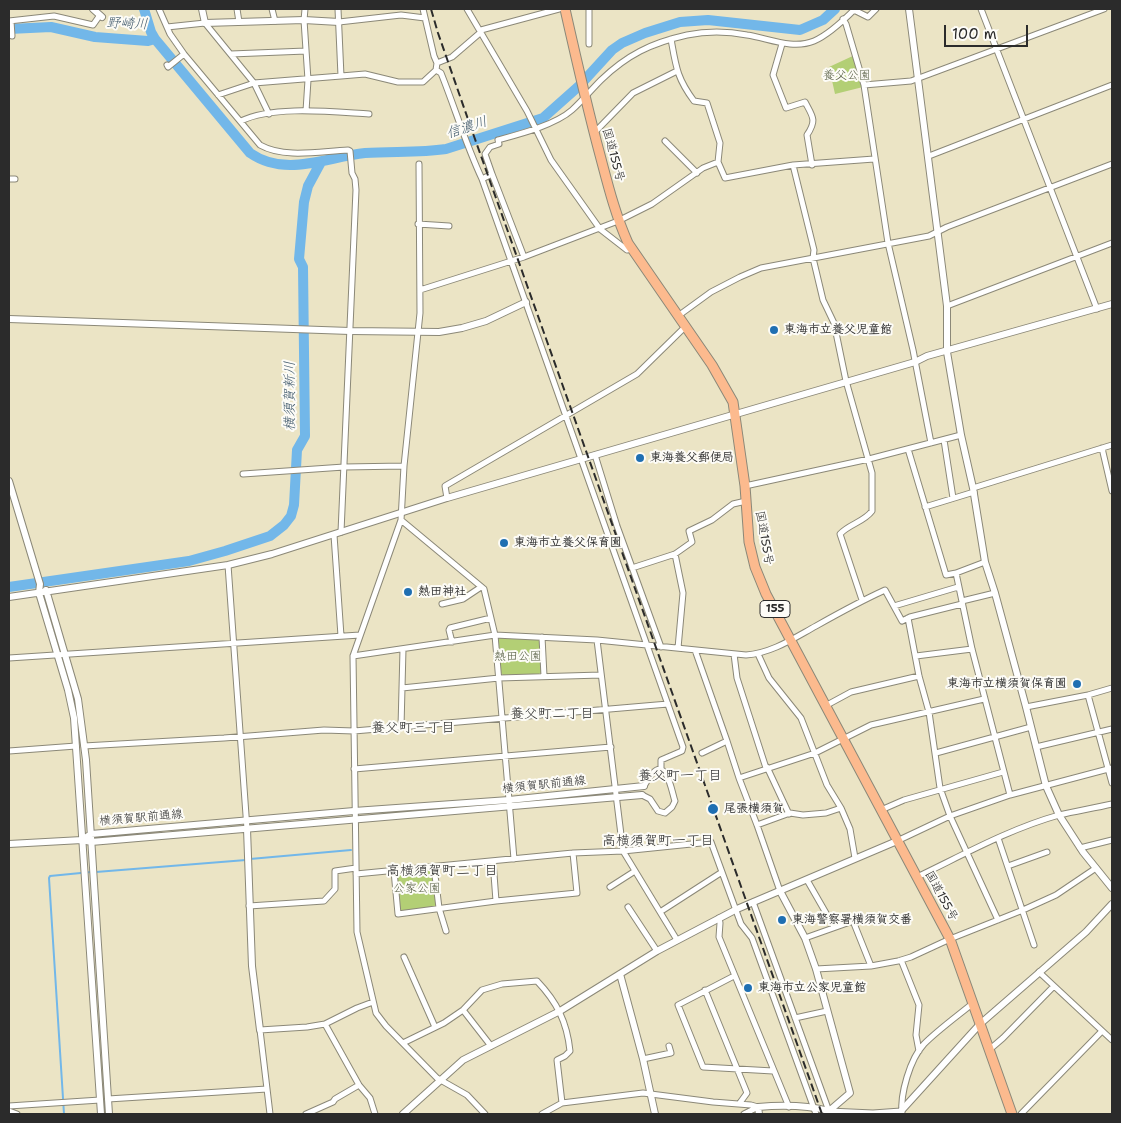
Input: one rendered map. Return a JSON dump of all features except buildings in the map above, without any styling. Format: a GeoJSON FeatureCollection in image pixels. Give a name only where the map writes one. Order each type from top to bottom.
{"type":"FeatureCollection","features":[{"type":"Feature","properties":{"kind":"highway","name":"国道155号"},"geometry":{"type":"LineString","coordinates":[[565,9],[594,133],[618,222],[628,243],[686,326],[733,402],[745,486],[749,542],[754,567],[766,594],[827,705],[950,939],[1012,1114]]}},
{"type":"Feature","properties":{"kind":"street"},"geometry":{"type":"LineString","coordinates":[[12,36],[10,22],[54,16],[93,25],[101,16],[93,9]]}},
{"type":"Feature","properties":{"kind":"street"},"geometry":{"type":"LineString","coordinates":[[158,9],[181,56],[241,121],[254,140],[265,148],[278,151],[348,150],[350,154],[356,190],[341,532]]}},
{"type":"Feature","properties":{"kind":"street"},"geometry":{"type":"LineString","coordinates":[[202,9],[205,23],[216,39],[232,54],[254,83],[270,114]]}},
{"type":"Feature","properties":{"kind":"street"},"geometry":{"type":"LineString","coordinates":[[236,9],[239,22]]}},
{"type":"Feature","properties":{"kind":"street"},"geometry":{"type":"LineString","coordinates":[[272,9],[275,21]]}},
{"type":"Feature","properties":{"kind":"street"},"geometry":{"type":"LineString","coordinates":[[305,9],[308,80],[306,111]]}},
{"type":"Feature","properties":{"kind":"street"},"geometry":{"type":"LineString","coordinates":[[338,9],[340,76]]}},
{"type":"Feature","properties":{"kind":"street"},"geometry":{"type":"LineString","coordinates":[[218,95],[254,83],[365,74],[410,83],[423,82],[436,70],[437,63],[423,9]]}},
{"type":"Feature","properties":{"kind":"street"},"geometry":{"type":"LineString","coordinates":[[467,9],[527,111],[551,160],[600,229],[627,250],[632,249]]}},
{"type":"Feature","properties":{"kind":"street"},"geometry":{"type":"LineString","coordinates":[[437,63],[452,57],[481,31],[559,9]]}},
{"type":"Feature","properties":{"kind":"street"},"geometry":{"type":"LineString","coordinates":[[589,9],[589,44]]}},
{"type":"Feature","properties":{"kind":"street"},"geometry":{"type":"LineString","coordinates":[[524,257],[485,154],[490,148],[499,144],[498,140],[535,127],[571,111],[600,81],[629,56],[656,44],[706,31],[749,35],[782,44],[813,42],[838,26],[855,9],[868,17],[876,9]]}},
{"type":"Feature","properties":{"kind":"street"},"geometry":{"type":"LineString","coordinates":[[909,9],[947,306],[947,352],[985,562],[1026,706],[1046,786],[1060,815],[1080,848],[1112,888]]}},
{"type":"Feature","properties":{"kind":"street"},"geometry":{"type":"LineString","coordinates":[[981,9],[1025,118],[1097,309]]}},
{"type":"Feature","properties":{"kind":"street"},"geometry":{"type":"LineString","coordinates":[[864,85],[910,81],[1104,9]]}},
{"type":"Feature","properties":{"kind":"street"},"geometry":{"type":"LineString","coordinates":[[167,28],[205,23],[304,20],[339,22],[399,12],[425,18]]}},
{"type":"Feature","properties":{"kind":"street"},"geometry":{"type":"LineString","coordinates":[[843,19],[864,85],[888,243],[931,443]]}},
{"type":"Feature","properties":{"kind":"street"},"geometry":{"type":"LineString","coordinates":[[671,39],[676,72],[684,87],[694,101],[707,103],[720,142],[718,162],[724,178],[793,165],[874,159]]}},
{"type":"Feature","properties":{"kind":"street"},"geometry":{"type":"LineString","coordinates":[[782,44],[772,75],[786,108],[806,102],[812,115],[813,125],[806,134],[812,165]]}},
{"type":"Feature","properties":{"kind":"street"},"geometry":{"type":"LineString","coordinates":[[232,54],[306,51]]}},
{"type":"Feature","properties":{"kind":"street"},"geometry":{"type":"LineString","coordinates":[[168,65],[181,56]]}},
{"type":"Feature","properties":{"kind":"street"},"geometry":{"type":"LineString","coordinates":[[436,70],[441,73],[471,156],[482,180],[683,749],[679,753],[661,760],[661,770]]}},
{"type":"Feature","properties":{"kind":"street"},"geometry":{"type":"LineString","coordinates":[[594,133],[633,93],[676,72]]}},
{"type":"Feature","properties":{"kind":"street"},"geometry":{"type":"LineString","coordinates":[[929,156],[1112,85]]}},
{"type":"Feature","properties":{"kind":"street"},"geometry":{"type":"LineString","coordinates":[[241,121],[247,118],[270,114],[306,111],[369,114]]}},
{"type":"Feature","properties":{"kind":"street"},"geometry":{"type":"LineString","coordinates":[[665,141],[697,173]]}},
{"type":"Feature","properties":{"kind":"street"},"geometry":{"type":"LineString","coordinates":[[420,290],[524,257],[618,222],[652,204],[703,168],[718,162]]}},
{"type":"Feature","properties":{"kind":"street"},"geometry":{"type":"LineString","coordinates":[[376,1013],[357,932],[353,656],[401,520],[404,466],[420,313],[418,164]]}},
{"type":"Feature","properties":{"kind":"street"},"geometry":{"type":"LineString","coordinates":[[678,316],[711,292],[761,268],[929,236],[1112,164]]}},
{"type":"Feature","properties":{"kind":"street"},"geometry":{"type":"LineString","coordinates":[[793,165],[814,250],[813,258],[823,300],[834,323],[846,381],[872,473],[872,511],[863,520],[845,528],[840,534],[862,600]]}},
{"type":"Feature","properties":{"kind":"street"},"geometry":{"type":"LineString","coordinates":[[482,180],[492,174]]}},
{"type":"Feature","properties":{"kind":"street"},"geometry":{"type":"LineString","coordinates":[[9,179],[15,179]]}},
{"type":"Feature","properties":{"kind":"street"},"geometry":{"type":"LineString","coordinates":[[418,224],[449,226]]}},
{"type":"Feature","properties":{"kind":"street"},"geometry":{"type":"LineString","coordinates":[[947,306],[1112,243]]}},
{"type":"Feature","properties":{"kind":"street"},"geometry":{"type":"LineString","coordinates":[[9,319],[350,331],[439,332],[462,328],[486,320],[526,302]]}},
{"type":"Feature","properties":{"kind":"street"},"geometry":{"type":"LineString","coordinates":[[9,597],[228,565],[272,554],[447,498],[1112,304]]}},
{"type":"Feature","properties":{"kind":"street"},"geometry":{"type":"LineString","coordinates":[[447,498],[445,486],[637,374],[686,326]]}},
{"type":"Feature","properties":{"kind":"street"},"geometry":{"type":"LineString","coordinates":[[745,486],[908,450],[961,435]]}},
{"type":"Feature","properties":{"kind":"street"},"geometry":{"type":"LineString","coordinates":[[944,440],[953,498]]}},
{"type":"Feature","properties":{"kind":"street"},"geometry":{"type":"LineString","coordinates":[[925,507],[1112,445]]}},
{"type":"Feature","properties":{"kind":"street"},"geometry":{"type":"LineString","coordinates":[[1102,448],[1112,491]]}},
{"type":"Feature","properties":{"kind":"street"},"geometry":{"type":"LineString","coordinates":[[908,450],[946,575],[985,562]]}},
{"type":"Feature","properties":{"kind":"street"},"geometry":{"type":"LineString","coordinates":[[594,455],[617,526],[661,647]]}},
{"type":"Feature","properties":{"kind":"street"},"geometry":{"type":"LineString","coordinates":[[243,474],[404,466]]}},
{"type":"Feature","properties":{"kind":"street"},"geometry":{"type":"LineString","coordinates":[[9,481],[39,581],[47,592],[78,699],[91,834],[109,1114]]}},
{"type":"Feature","properties":{"kind":"street"},"geometry":{"type":"LineString","coordinates":[[632,568],[674,554],[692,542],[689,531],[712,520],[733,504],[746,501]]}},
{"type":"Feature","properties":{"kind":"street"},"geometry":{"type":"LineString","coordinates":[[401,520],[484,589],[495,635],[514,859]]}},
{"type":"Feature","properties":{"kind":"street"},"geometry":{"type":"LineString","coordinates":[[334,535],[341,636]]}},
{"type":"Feature","properties":{"kind":"street"},"geometry":{"type":"LineString","coordinates":[[674,554],[683,593],[678,648]]}},
{"type":"Feature","properties":{"kind":"street"},"geometry":{"type":"LineString","coordinates":[[228,565],[247,829],[252,966],[270,1114]]}},
{"type":"Feature","properties":{"kind":"street"},"geometry":{"type":"LineString","coordinates":[[956,573],[972,649],[1002,772],[1010,796]]}},
{"type":"Feature","properties":{"kind":"street"},"geometry":{"type":"LineString","coordinates":[[39,581],[38,593],[68,690],[74,718],[101,1114]]}},
{"type":"Feature","properties":{"kind":"street"},"geometry":{"type":"LineString","coordinates":[[442,604],[463,599],[481,587]]}},
{"type":"Feature","properties":{"kind":"street"},"geometry":{"type":"LineString","coordinates":[[894,606],[958,587]]}},
{"type":"Feature","properties":{"kind":"street"},"geometry":{"type":"LineString","coordinates":[[353,656],[495,635],[597,640],[734,654],[758,654],[792,640],[862,600],[885,590],[902,621],[995,593]]}},
{"type":"Feature","properties":{"kind":"street"},"geometry":{"type":"LineString","coordinates":[[452,642],[450,628],[491,618]]}},
{"type":"Feature","properties":{"kind":"street"},"geometry":{"type":"LineString","coordinates":[[908,618],[919,676],[929,712],[940,788],[950,816],[998,920]]}},
{"type":"Feature","properties":{"kind":"street"},"geometry":{"type":"LineString","coordinates":[[9,658],[360,635]]}},
{"type":"Feature","properties":{"kind":"street"},"geometry":{"type":"LineString","coordinates":[[542,637],[544,676]]}},
{"type":"Feature","properties":{"kind":"street"},"geometry":{"type":"LineString","coordinates":[[597,640],[623,850],[677,940]]}},
{"type":"Feature","properties":{"kind":"street"},"geometry":{"type":"LineString","coordinates":[[401,727],[403,649]]}},
{"type":"Feature","properties":{"kind":"street"},"geometry":{"type":"LineString","coordinates":[[916,656],[972,649]]}},
{"type":"Feature","properties":{"kind":"street"},"geometry":{"type":"LineString","coordinates":[[695,650],[728,741],[738,778],[780,891],[805,938],[816,969],[850,1093],[829,1113]]}},
{"type":"Feature","properties":{"kind":"street"},"geometry":{"type":"LineString","coordinates":[[734,654],[737,678],[767,768],[789,814]]}},
{"type":"Feature","properties":{"kind":"street"},"geometry":{"type":"LineString","coordinates":[[758,654],[769,678],[800,718],[828,785],[850,829],[855,858]]}},
{"type":"Feature","properties":{"kind":"street"},"geometry":{"type":"LineString","coordinates":[[402,688],[499,678],[601,675]]}},
{"type":"Feature","properties":{"kind":"street"},"geometry":{"type":"LineString","coordinates":[[827,705],[851,692],[919,676]]}},
{"type":"Feature","properties":{"kind":"street"},"geometry":{"type":"LineString","coordinates":[[1026,706],[1088,695],[1112,688]]}},
{"type":"Feature","properties":{"kind":"street"},"geometry":{"type":"LineString","coordinates":[[1088,695],[1111,768],[1112,783]]}},
{"type":"Feature","properties":{"kind":"street"},"geometry":{"type":"LineString","coordinates":[[738,778],[814,753],[870,725],[984,698]]}},
{"type":"Feature","properties":{"kind":"street"},"geometry":{"type":"LineString","coordinates":[[84,746],[324,730],[354,731],[668,704]]}},
{"type":"Feature","properties":{"kind":"street"},"geometry":{"type":"LineString","coordinates":[[936,753],[1031,727]]}},
{"type":"Feature","properties":{"kind":"street"},"geometry":{"type":"LineString","coordinates":[[1036,747],[1112,729]]}},
{"type":"Feature","properties":{"kind":"street"},"geometry":{"type":"LineString","coordinates":[[702,752],[728,741]]}},
{"type":"Feature","properties":{"kind":"street"},"geometry":{"type":"LineString","coordinates":[[9,751],[76,746]]}},
{"type":"Feature","properties":{"kind":"street"},"geometry":{"type":"LineString","coordinates":[[354,769],[611,747]]}},
{"type":"Feature","properties":{"kind":"street"},"geometry":{"type":"LineString","coordinates":[[403,1114],[463,1060],[560,1011],[656,951],[718,918],[897,841],[950,816],[1010,796],[1111,768]]}},
{"type":"Feature","properties":{"kind":"street"},"geometry":{"type":"LineString","coordinates":[[642,796],[650,798],[658,811],[665,812],[672,808],[675,801],[667,774],[661,770],[651,774],[644,786]]}},
{"type":"Feature","properties":{"kind":"street"},"geometry":{"type":"LineString","coordinates":[[881,810],[940,788],[1002,772]]}},
{"type":"Feature","properties":{"kind":"street","name":"横須賀駅前通線"},"geometry":{"type":"LineString","coordinates":[[82,840],[91,842],[354,820],[509,804],[644,786]]}},
{"type":"Feature","properties":{"kind":"street","name":"横須賀駅前通線"},"geometry":{"type":"LineString","coordinates":[[82,840],[91,834],[354,811],[642,796]]}},
{"type":"Feature","properties":{"kind":"street"},"geometry":{"type":"LineString","coordinates":[[916,877],[998,838],[1028,826],[1060,815],[1112,804]]}},
{"type":"Feature","properties":{"kind":"street"},"geometry":{"type":"LineString","coordinates":[[757,826],[789,814],[803,816],[826,813],[841,808]]}},
{"type":"Feature","properties":{"kind":"street"},"geometry":{"type":"LineString","coordinates":[[998,838],[1034,944]]}},
{"type":"Feature","properties":{"kind":"street"},"geometry":{"type":"LineString","coordinates":[[9,844],[82,840]]}},
{"type":"Feature","properties":{"kind":"street"},"geometry":{"type":"LineString","coordinates":[[1080,848],[1112,840]]}},
{"type":"Feature","properties":{"kind":"street"},"geometry":{"type":"LineString","coordinates":[[250,906],[324,901],[335,888],[335,871],[394,871],[574,853],[711,842],[742,924],[752,938],[816,1114]]}},
{"type":"Feature","properties":{"kind":"street"},"geometry":{"type":"LineString","coordinates":[[1008,866],[1048,852]]}},
{"type":"Feature","properties":{"kind":"street"},"geometry":{"type":"LineString","coordinates":[[394,871],[398,914],[577,893],[574,853]]}},
{"type":"Feature","properties":{"kind":"street"},"geometry":{"type":"LineString","coordinates":[[493,861],[496,901]]}},
{"type":"Feature","properties":{"kind":"street"},"geometry":{"type":"LineString","coordinates":[[434,867],[439,908],[446,931]]}},
{"type":"Feature","properties":{"kind":"street"},"geometry":{"type":"LineString","coordinates":[[816,969],[871,966],[901,960],[1056,895],[1096,868]]}},
{"type":"Feature","properties":{"kind":"street"},"geometry":{"type":"LineString","coordinates":[[610,886],[635,871]]}},
{"type":"Feature","properties":{"kind":"street"},"geometry":{"type":"LineString","coordinates":[[660,912],[722,872]]}},
{"type":"Feature","properties":{"kind":"street"},"geometry":{"type":"LineString","coordinates":[[807,880],[834,927]]}},
{"type":"Feature","properties":{"kind":"street"},"geometry":{"type":"LineString","coordinates":[[753,902],[829,1113]]}},
{"type":"Feature","properties":{"kind":"street"},"geometry":{"type":"LineString","coordinates":[[744,1114],[789,1107],[813,1107],[829,1113],[902,1113],[980,1024],[1086,932],[1112,904]]}},
{"type":"Feature","properties":{"kind":"street"},"geometry":{"type":"LineString","coordinates":[[628,907],[656,951]]}},
{"type":"Feature","properties":{"kind":"street"},"geometry":{"type":"LineString","coordinates":[[718,918],[720,923],[719,937],[733,966],[734,976],[789,1107]]}},
{"type":"Feature","properties":{"kind":"street"},"geometry":{"type":"LineString","coordinates":[[805,938],[853,921],[871,966]]}},
{"type":"Feature","properties":{"kind":"street"},"geometry":{"type":"LineString","coordinates":[[404,957],[435,1026]]}},
{"type":"Feature","properties":{"kind":"street"},"geometry":{"type":"LineString","coordinates":[[901,960],[918,1005],[916,1035],[919,1052]]}},
{"type":"Feature","properties":{"kind":"street"},"geometry":{"type":"LineString","coordinates":[[1039,972],[1112,1040]]}},
{"type":"Feature","properties":{"kind":"street"},"geometry":{"type":"LineString","coordinates":[[620,974],[643,1058],[655,1114]]}},
{"type":"Feature","properties":{"kind":"street"},"geometry":{"type":"LineString","coordinates":[[734,976],[678,1004],[703,1067],[774,1071]]}},
{"type":"Feature","properties":{"kind":"street"},"geometry":{"type":"LineString","coordinates":[[403,1042],[463,1010],[482,990],[490,986],[537,981],[560,1011],[566,1028],[570,1051],[557,1060],[562,1103]]}},
{"type":"Feature","properties":{"kind":"street"},"geometry":{"type":"LineString","coordinates":[[989,1050],[1054,986]]}},
{"type":"Feature","properties":{"kind":"street"},"geometry":{"type":"LineString","coordinates":[[705,990],[747,1093],[739,1104]]}},
{"type":"Feature","properties":{"kind":"street"},"geometry":{"type":"LineString","coordinates":[[260,1030],[307,1028],[325,1024],[373,1002]]}},
{"type":"Feature","properties":{"kind":"street"},"geometry":{"type":"LineString","coordinates":[[902,1113],[904,1089],[908,1074],[923,1045],[972,1004]]}},
{"type":"Feature","properties":{"kind":"street"},"geometry":{"type":"LineString","coordinates":[[365,1005],[376,1013],[386,1026],[437,1078],[469,1097],[485,1114]]}},
{"type":"Feature","properties":{"kind":"street"},"geometry":{"type":"LineString","coordinates":[[463,1010],[491,1046]]}},
{"type":"Feature","properties":{"kind":"street"},"geometry":{"type":"LineString","coordinates":[[795,1018],[827,1011]]}},
{"type":"Feature","properties":{"kind":"street"},"geometry":{"type":"LineString","coordinates":[[325,1024],[359,1085],[370,1098],[375,1114]]}},
{"type":"Feature","properties":{"kind":"street"},"geometry":{"type":"LineString","coordinates":[[1021,1114],[1102,1031]]}},
{"type":"Feature","properties":{"kind":"street"},"geometry":{"type":"LineString","coordinates":[[643,1058],[672,1053],[669,1046]]}},
{"type":"Feature","properties":{"kind":"street"},"geometry":{"type":"LineString","coordinates":[[306,1114],[333,1102],[359,1085]]}},
{"type":"Feature","properties":{"kind":"street"},"geometry":{"type":"LineString","coordinates":[[108,1099],[267,1089]]}},
{"type":"Feature","properties":{"kind":"street"},"geometry":{"type":"LineString","coordinates":[[542,1114],[562,1103],[610,1096],[650,1093],[739,1104],[759,1111]]}},
{"type":"Feature","properties":{"kind":"street"},"geometry":{"type":"LineString","coordinates":[[9,1106],[100,1100]]}},
{"type":"Feature","properties":{"kind":"street"},"geometry":{"type":"LineString","coordinates":[[9,1111],[17,1114]]}},
{"type":"Feature","properties":{"kind":"green space","name":"養父公園"},"geometry":{"type":"Polygon","coordinates":[[[857,54],[863,87],[835,94],[829,67],[857,54]]]}},
{"type":"Feature","properties":{"kind":"green space","name":"熱田公園"},"geometry":{"type":"Polygon","coordinates":[[[500,637],[539,640],[541,642],[542,672],[539,674],[503,675],[501,673],[498,640],[500,637]]]}},
{"type":"Feature","properties":{"kind":"green space","name":"公家公園"},"geometry":{"type":"Polygon","coordinates":[[[431,869],[433,871],[436,905],[434,907],[400,910],[397,874],[399,872],[431,869]]]}},
{"type":"Feature","properties":{"kind":"waterway","name":"信濃川"},"geometry":{"type":"LineString","coordinates":[[144,9],[155,39],[250,153],[264,160],[292,165],[365,153],[446,149],[543,118],[579,86],[612,50],[622,43],[645,33],[680,22],[708,20],[800,30],[823,20],[835,9]]}},
{"type":"Feature","properties":{"kind":"waterway","name":"野崎川"},"geometry":{"type":"LineString","coordinates":[[9,29],[51,27],[95,37],[148,41],[155,39]]}},
{"type":"Feature","properties":{"kind":"waterway","name":"横須賀新川"},"geometry":{"type":"LineString","coordinates":[[9,587],[189,561],[270,536],[284,525],[291,516],[294,505],[297,450],[305,436],[303,267],[299,259],[304,202],[308,186],[321,162]]}},
{"type":"Feature","properties":{"kind":"waterway"},"geometry":{"type":"LineString","coordinates":[[250,859],[351,850]]}},
{"type":"Feature","properties":{"kind":"waterway"},"geometry":{"type":"LineString","coordinates":[[96,872],[246,860]]}},
{"type":"Feature","properties":{"kind":"waterway"},"geometry":{"type":"LineString","coordinates":[[64,1114],[49,878],[50,876],[91,872]]}},
{"type":"Feature","properties":{"kind":"railway"},"geometry":{"type":"LineString","coordinates":[[431,9],[470,125],[822,1114]]}},
{"type":"Feature","properties":{"kind":"place","name":"東海市立養父児童館"},"geometry":{"type":"Point","coordinates":[774,330]}},
{"type":"Feature","properties":{"kind":"place","name":"東海養父郵便局"},"geometry":{"type":"Point","coordinates":[640,458]}},
{"type":"Feature","properties":{"kind":"place","name":"東海市立養父保育園"},"geometry":{"type":"Point","coordinates":[504,543]}},
{"type":"Feature","properties":{"kind":"place","name":"熱田神社"},"geometry":{"type":"Point","coordinates":[408,592]}},
{"type":"Feature","properties":{"kind":"place","name":"東海市立横須賀保育園"},"geometry":{"type":"Point","coordinates":[1077,684]}},
{"type":"Feature","properties":{"kind":"place","name":"尾張横須賀"},"geometry":{"type":"Point","coordinates":[713,809]}},
{"type":"Feature","properties":{"kind":"place","name":"東海警察署横須賀交番"},"geometry":{"type":"Point","coordinates":[782,920]}},
{"type":"Feature","properties":{"kind":"place","name":"東海市立公家児童館"},"geometry":{"type":"Point","coordinates":[748,988]}},
{"type":"Feature","properties":{"kind":"district","name":"養父町二丁目"},"geometry":{"type":"Point","coordinates":[552,714]}},
{"type":"Feature","properties":{"kind":"district","name":"養父町三丁目"},"geometry":{"type":"Point","coordinates":[413,728]}},
{"type":"Feature","properties":{"kind":"district","name":"養父町一丁目"},"geometry":{"type":"Point","coordinates":[680,776]}},
{"type":"Feature","properties":{"kind":"district","name":"高横須賀町一丁目"},"geometry":{"type":"Point","coordinates":[658,841]}},
{"type":"Feature","properties":{"kind":"district","name":"高横須賀町二丁目"},"geometry":{"type":"Point","coordinates":[442,871]}}]}
